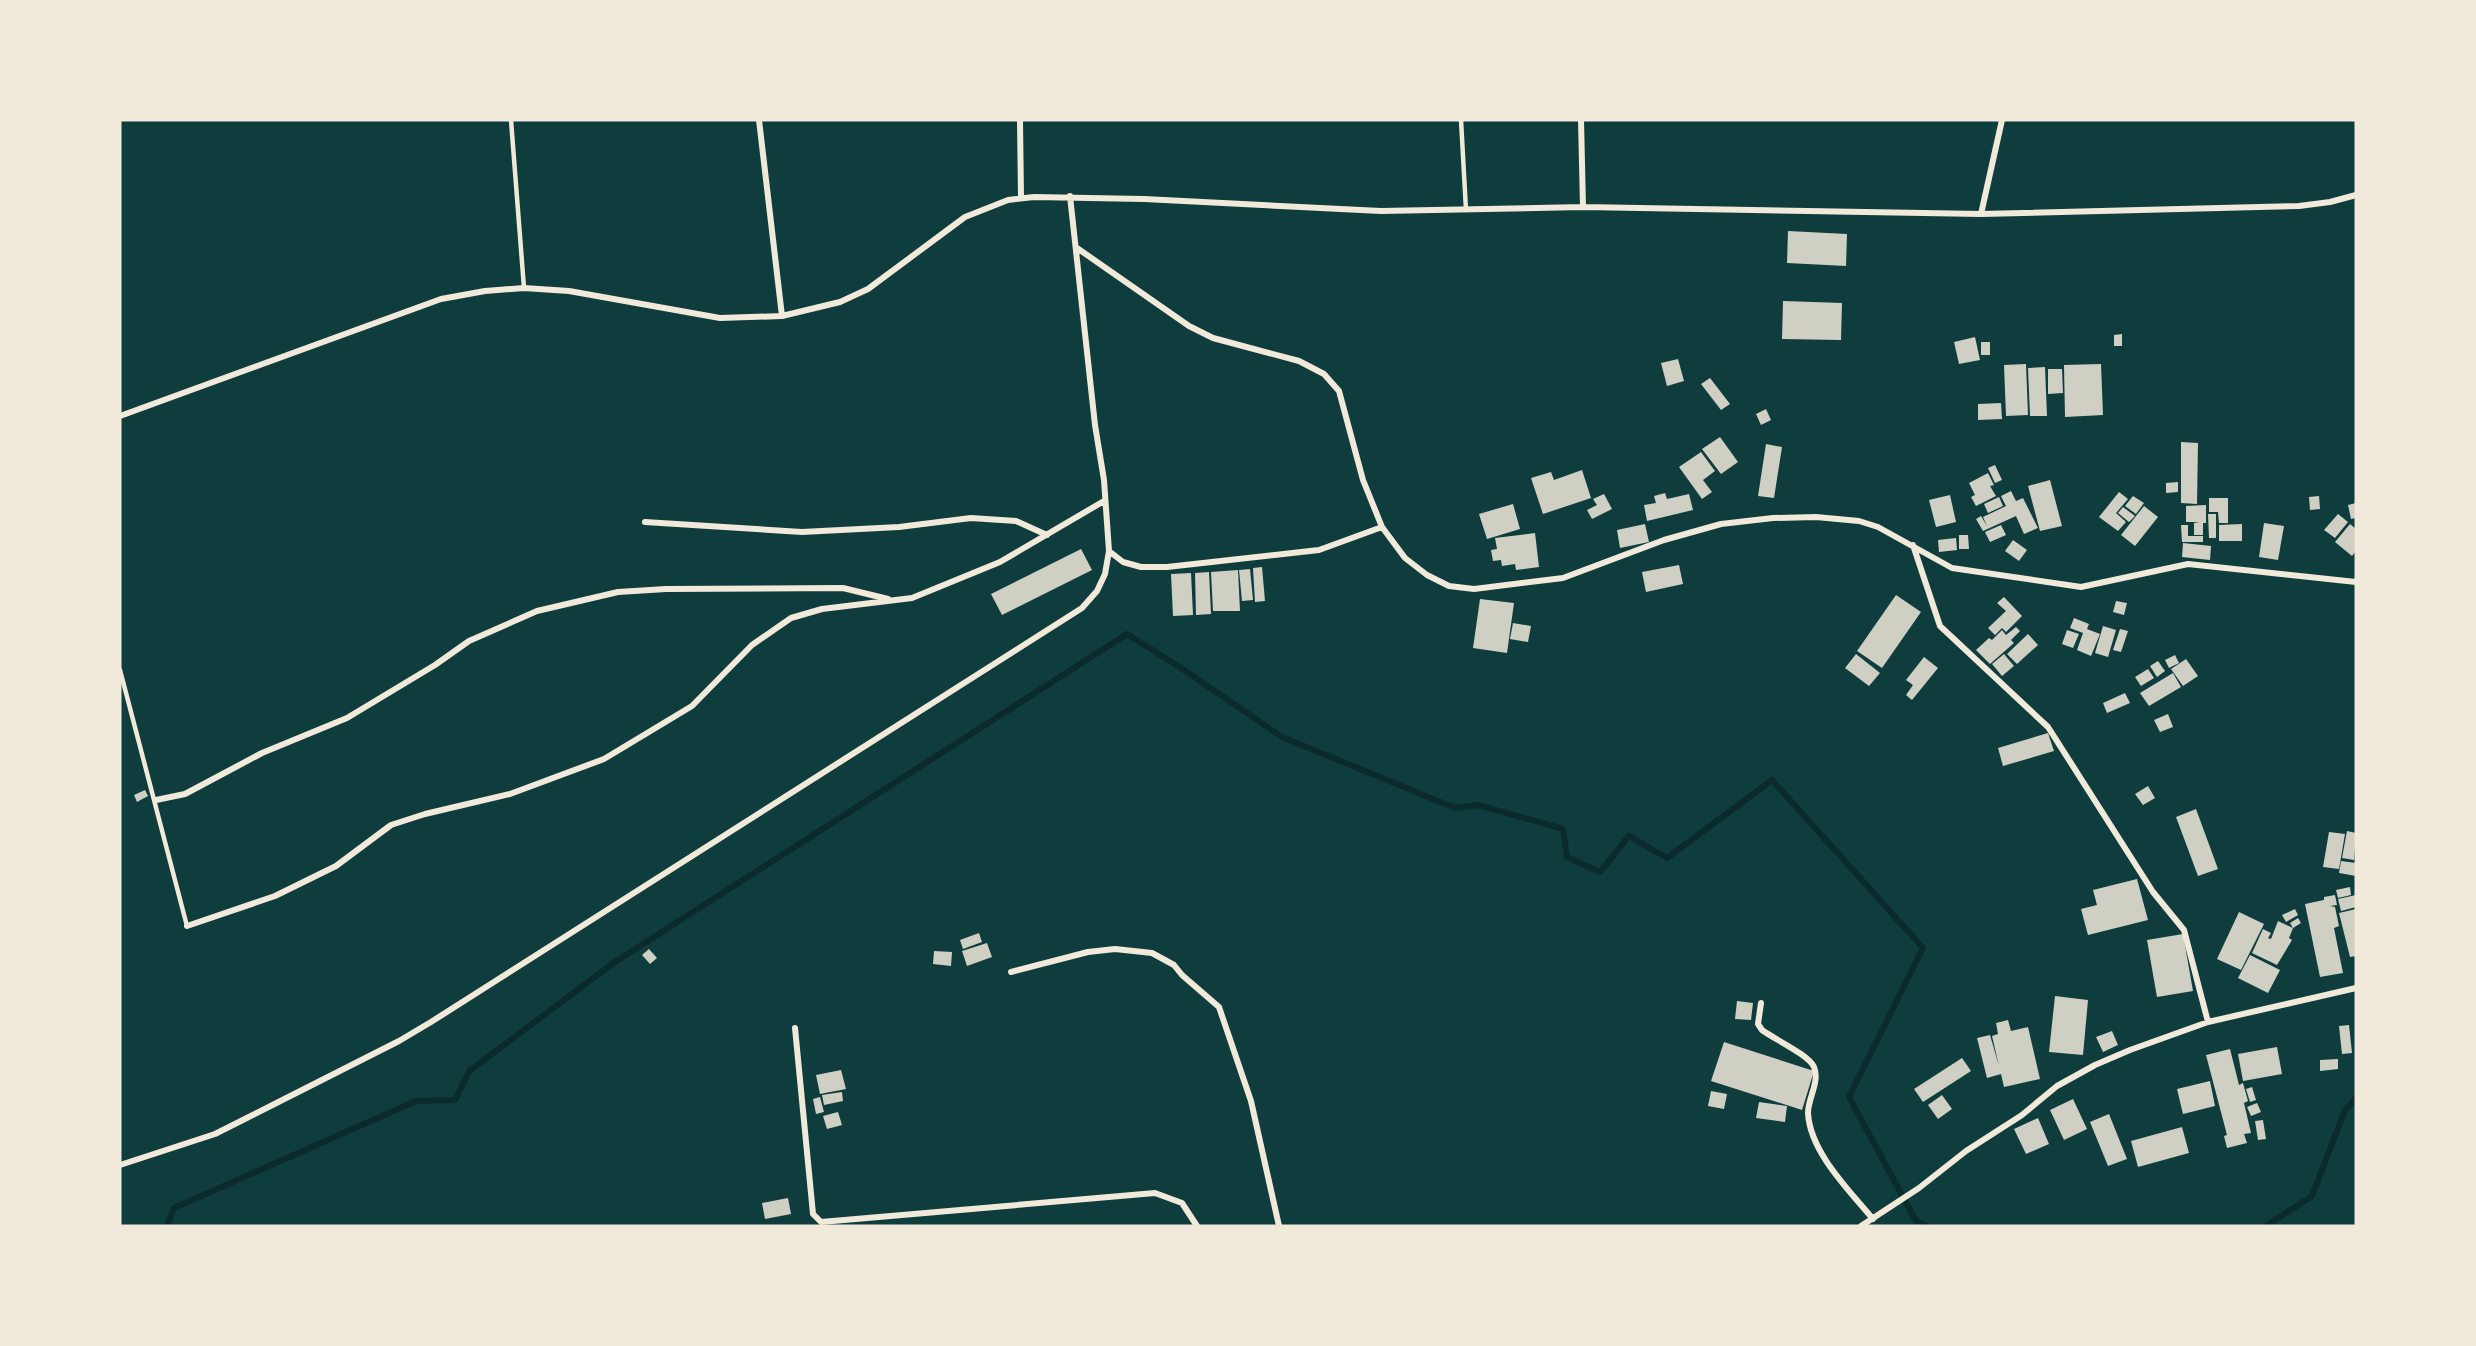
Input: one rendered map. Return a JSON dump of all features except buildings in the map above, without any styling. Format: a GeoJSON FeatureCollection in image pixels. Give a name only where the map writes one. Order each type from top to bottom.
{"type":"FeatureCollection","features":[{"type":"Feature","properties":{"kind":"street"},"geometry":{"type":"LineString","coordinates":[[759,120],[782,316]]}},
{"type":"Feature","properties":{"kind":"street"},"geometry":{"type":"LineString","coordinates":[[1020,120],[1020,198]]}},
{"type":"Feature","properties":{"kind":"street"},"geometry":{"type":"LineString","coordinates":[[1581,120],[1583,207]]}},
{"type":"Feature","properties":{"kind":"street"},"geometry":{"type":"LineString","coordinates":[[1981,214],[2002,120]]}},
{"type":"Feature","properties":{"kind":"street"},"geometry":{"type":"LineString","coordinates":[[120,416],[441,299],[485,291],[524,288],[569,291],[720,318],[755,319],[782,316],[840,302],[868,289],[965,217],[986,207],[1020,198],[1070,196],[1381,211],[1583,207],[1981,214],[2299,206],[2330,202],[2356,195]]}},
{"type":"Feature","properties":{"kind":"street"},"geometry":{"type":"LineString","coordinates":[[120,1166],[214,1134],[399,1041],[1082,608],[1097,591],[1105,574],[1108,551],[1104,480],[1095,425],[1070,196]]}},
{"type":"Feature","properties":{"kind":"street"},"geometry":{"type":"LineString","coordinates":[[1077,249],[1189,326],[1213,338],[1299,361],[1324,374],[1339,391],[1363,480],[1382,527],[1406,558],[1427,575],[1449,586],[1474,589],[1563,578],[1664,540],[1721,524],[1762,519],[1816,517],[1878,526],[1952,568],[2081,587],[2188,564],[2356,582]]}},
{"type":"Feature","properties":{"kind":"street"},"geometry":{"type":"LineString","coordinates":[[187,926],[275,896],[336,866],[391,825],[425,814],[510,794],[604,759],[692,706],[752,645],[791,618],[822,609],[912,598],[1000,562],[1104,501]]}},
{"type":"Feature","properties":{"kind":"street"},"geometry":{"type":"LineString","coordinates":[[645,522],[802,532],[899,527],[970,518],[1016,521],[1047,535]]}},
{"type":"Feature","properties":{"kind":"street"},"geometry":{"type":"LineString","coordinates":[[1108,551],[1123,562],[1132,565],[1167,567],[1319,550],[1382,527]]}},
{"type":"Feature","properties":{"kind":"street"},"geometry":{"type":"LineString","coordinates":[[1913,544],[1940,626],[2048,727],[2153,892],[2184,930],[2208,1022]]}},
{"type":"Feature","properties":{"kind":"street"},"geometry":{"type":"LineString","coordinates":[[156,800],[185,794],[262,753],[347,718],[469,641],[537,611],[618,592],[666,589],[843,588],[893,600]]}},
{"type":"Feature","properties":{"kind":"street"},"geometry":{"type":"LineString","coordinates":[[1011,972],[1088,952],[1115,949],[1152,953],[1174,965],[1182,975],[1219,1007],[1251,1101],[1279,1226]]}},
{"type":"Feature","properties":{"kind":"street"},"geometry":{"type":"LineString","coordinates":[[1861,1226],[2022,1115],[2057,1086],[2095,1065],[2208,1022],[2356,988]]}},
{"type":"Feature","properties":{"kind":"street"},"geometry":{"type":"LineString","coordinates":[[1761,1003],[1758,1024],[1762,1030],[1807,1059],[1815,1067],[1815,1080],[1808,1109],[1812,1134],[1832,1170],[1873,1219]]}},
{"type":"Feature","properties":{"kind":"street"},"geometry":{"type":"LineString","coordinates":[[795,1028],[813,1214],[821,1222],[1155,1193],[1182,1203],[1197,1226]]}},
{"type":"Feature","properties":{"kind":"lane"},"geometry":{"type":"LineString","coordinates":[[511,120],[524,288]]}},
{"type":"Feature","properties":{"kind":"lane"},"geometry":{"type":"LineString","coordinates":[[1461,120],[1466,210]]}},
{"type":"Feature","properties":{"kind":"lane"},"geometry":{"type":"LineString","coordinates":[[120,670],[156,800],[187,926]]}},
{"type":"Feature","properties":{"kind":"waterway"},"geometry":{"type":"LineString","coordinates":[[167,1226],[174,1208],[416,1101],[455,1100],[469,1071],[615,962],[1127,634],[1282,737],[1455,808],[1478,805],[1563,829],[1567,857],[1600,872],[1629,836],[1667,858],[1772,780],[1923,948],[1849,1097],[1916,1221],[1927,1226]]}},
{"type":"Feature","properties":{"kind":"waterway"},"geometry":{"type":"LineString","coordinates":[[2266,1226],[2312,1196],[2345,1110],[2356,1098]]}}]}
